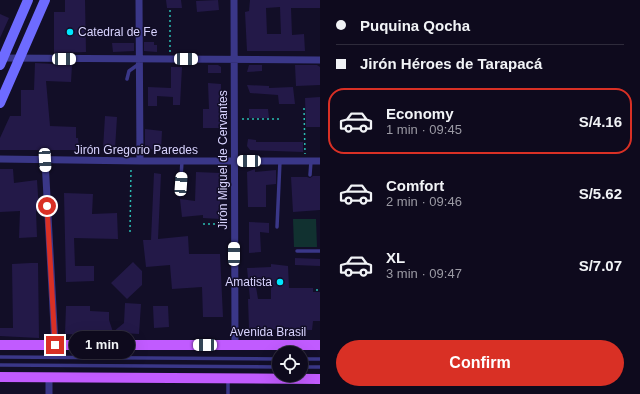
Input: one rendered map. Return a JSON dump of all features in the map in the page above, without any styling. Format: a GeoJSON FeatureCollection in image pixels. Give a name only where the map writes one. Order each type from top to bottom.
{"type":"FeatureCollection","features":[{"type":"Feature","properties":{"kind":"main road"},"geometry":{"type":"LineString","coordinates":[[1,60],[28,0]]}},
{"type":"Feature","properties":{"kind":"main road"},"geometry":{"type":"LineString","coordinates":[[0,104],[45,0]]}},
{"type":"Feature","properties":{"kind":"main road","name":"Avenida Brasil"},"geometry":{"type":"LineString","coordinates":[[0,345],[320,345]]}},
{"type":"Feature","properties":{"kind":"main road"},"geometry":{"type":"LineString","coordinates":[[0,378],[320,379]]}},
{"type":"Feature","properties":{"kind":"street"},"geometry":{"type":"LineString","coordinates":[[139,0],[140,162]]}},
{"type":"Feature","properties":{"kind":"street","name":"Jirón Miguel de Cervantes"},"geometry":{"type":"LineString","coordinates":[[234,0],[235,345]]}},
{"type":"Feature","properties":{"kind":"street"},"geometry":{"type":"LineString","coordinates":[[1,60],[19,59],[139,62],[170,59],[320,60]]}},
{"type":"Feature","properties":{"kind":"street","name":"Jirón Gregorio Paredes"},"geometry":{"type":"LineString","coordinates":[[0,158],[140,162],[320,161]]}},
{"type":"Feature","properties":{"kind":"street"},"geometry":{"type":"LineString","coordinates":[[45,160],[55,345]]}},
{"type":"Feature","properties":{"kind":"street"},"geometry":{"type":"LineString","coordinates":[[49,379],[49,394]]}},
{"type":"Feature","properties":{"kind":"lane"},"geometry":{"type":"LineString","coordinates":[[127,78],[129,71],[139,62]]}},
{"type":"Feature","properties":{"kind":"lane"},"geometry":{"type":"LineString","coordinates":[[180,195],[182,161]]}},
{"type":"Feature","properties":{"kind":"lane"},"geometry":{"type":"LineString","coordinates":[[278,227],[280,161]]}},
{"type":"Feature","properties":{"kind":"lane"},"geometry":{"type":"LineString","coordinates":[[308,161],[310,175]]}},
{"type":"Feature","properties":{"kind":"lane"},"geometry":{"type":"LineString","coordinates":[[297,251],[320,251]]}},
{"type":"Feature","properties":{"kind":"lane"},"geometry":{"type":"LineString","coordinates":[[0,357],[272,359]]}},
{"type":"Feature","properties":{"kind":"lane"},"geometry":{"type":"LineString","coordinates":[[308,359],[320,359]]}},
{"type":"Feature","properties":{"kind":"lane"},"geometry":{"type":"LineString","coordinates":[[0,365],[272,367]]}},
{"type":"Feature","properties":{"kind":"lane"},"geometry":{"type":"LineString","coordinates":[[308,367],[320,367]]}},
{"type":"Feature","properties":{"kind":"lane"},"geometry":{"type":"LineString","coordinates":[[228,379],[228,394]]}},
{"type":"Feature","properties":{"kind":"path"},"geometry":{"type":"LineString","coordinates":[[170,10],[170,59]]}},
{"type":"Feature","properties":{"kind":"path"},"geometry":{"type":"LineString","coordinates":[[304,108],[308,161]]}},
{"type":"Feature","properties":{"kind":"path"},"geometry":{"type":"LineString","coordinates":[[234,119],[281,119]]}},
{"type":"Feature","properties":{"kind":"path"},"geometry":{"type":"LineString","coordinates":[[130,232],[132,161]]}},
{"type":"Feature","properties":{"kind":"path"},"geometry":{"type":"LineString","coordinates":[[203,224],[234,224]]}},
{"type":"Feature","properties":{"kind":"green space"},"geometry":{"type":"Polygon","coordinates":[[[293,219],[316,219],[317,247],[294,247],[293,219]]]}},
{"type":"Feature","properties":{"kind":"building","name":"Catedral de Fe"},"geometry":{"type":"Polygon","coordinates":[[[65,0],[85,0],[86,52],[54,53],[54,12],[65,12],[65,0]]]}},
{"type":"Feature","properties":{"kind":"building"},"geometry":{"type":"Polygon","coordinates":[[[166,0],[181,0],[182,8],[167,8],[166,0]]]}},
{"type":"Feature","properties":{"kind":"building"},"geometry":{"type":"Polygon","coordinates":[[[218,0],[219,10],[197,12],[196,1],[218,0]]]}},
{"type":"Feature","properties":{"kind":"building"},"geometry":{"type":"Polygon","coordinates":[[[250,0],[320,0],[320,8],[291,8],[292,35],[304,34],[305,51],[247,51],[245,12],[249,11],[250,0]],[[280,7],[266,8],[267,34],[281,34],[280,7]]]}},
{"type":"Feature","properties":{"kind":"building"},"geometry":{"type":"Polygon","coordinates":[[[0,14],[9,18],[0,38],[0,14]]]}},
{"type":"Feature","properties":{"kind":"building"},"geometry":{"type":"Polygon","coordinates":[[[144,42],[154,42],[154,45],[157,45],[157,52],[144,51],[144,42]]]}},
{"type":"Feature","properties":{"kind":"building"},"geometry":{"type":"Polygon","coordinates":[[[112,43],[134,43],[134,51],[113,52],[112,43]]]}},
{"type":"Feature","properties":{"kind":"building"},"geometry":{"type":"Polygon","coordinates":[[[35,63],[72,65],[71,82],[46,81],[50,126],[76,127],[76,138],[78,138],[79,150],[0,150],[0,138],[10,116],[21,116],[21,90],[34,90],[35,63]]]}},
{"type":"Feature","properties":{"kind":"building"},"geometry":{"type":"Polygon","coordinates":[[[208,65],[218,65],[221,67],[221,73],[208,73],[208,65]]]}},
{"type":"Feature","properties":{"kind":"building"},"geometry":{"type":"Polygon","coordinates":[[[249,65],[262,65],[262,71],[247,72],[249,65]]]}},
{"type":"Feature","properties":{"kind":"building"},"geometry":{"type":"Polygon","coordinates":[[[295,65],[317,65],[320,67],[320,85],[296,86],[295,65]]]}},
{"type":"Feature","properties":{"kind":"building"},"geometry":{"type":"Polygon","coordinates":[[[171,67],[182,67],[180,105],[173,105],[173,97],[157,96],[157,106],[148,106],[148,87],[171,88],[171,67]]]}},
{"type":"Feature","properties":{"kind":"building"},"geometry":{"type":"Polygon","coordinates":[[[208,83],[221,84],[220,128],[203,128],[203,109],[209,109],[208,83]]]}},
{"type":"Feature","properties":{"kind":"building"},"geometry":{"type":"Polygon","coordinates":[[[247,85],[269,86],[269,88],[293,87],[295,104],[279,104],[278,95],[250,93],[247,85]]]}},
{"type":"Feature","properties":{"kind":"building"},"geometry":{"type":"Polygon","coordinates":[[[320,97],[320,127],[306,127],[305,98],[320,97]]]}},
{"type":"Feature","properties":{"kind":"building"},"geometry":{"type":"Polygon","coordinates":[[[249,109],[268,109],[269,118],[249,118],[249,109]]]}},
{"type":"Feature","properties":{"kind":"building"},"geometry":{"type":"Polygon","coordinates":[[[105,116],[117,117],[115,149],[103,149],[105,116]]]}},
{"type":"Feature","properties":{"kind":"building"},"geometry":{"type":"Polygon","coordinates":[[[145,129],[162,131],[161,150],[145,149],[145,129]]]}},
{"type":"Feature","properties":{"kind":"building"},"geometry":{"type":"Polygon","coordinates":[[[248,139],[256,140],[256,142],[303,142],[303,152],[250,150],[247,146],[248,139]]]}},
{"type":"Feature","properties":{"kind":"building"},"geometry":{"type":"Polygon","coordinates":[[[0,169],[13,169],[14,183],[37,180],[39,211],[36,211],[37,237],[19,238],[20,211],[0,212],[0,169]]]}},
{"type":"Feature","properties":{"kind":"building"},"geometry":{"type":"Polygon","coordinates":[[[255,169],[255,172],[276,170],[276,184],[266,185],[266,207],[248,207],[247,172],[255,169]]]}},
{"type":"Feature","properties":{"kind":"building"},"geometry":{"type":"Polygon","coordinates":[[[196,172],[220,173],[220,219],[203,218],[203,215],[182,217],[180,199],[195,201],[196,172]]]}},
{"type":"Feature","properties":{"kind":"building"},"geometry":{"type":"Polygon","coordinates":[[[154,173],[161,174],[158,239],[188,236],[189,254],[220,254],[223,317],[203,317],[202,287],[172,289],[170,265],[146,267],[143,240],[151,240],[154,173]]]}},
{"type":"Feature","properties":{"kind":"building"},"geometry":{"type":"Polygon","coordinates":[[[313,176],[320,176],[320,210],[293,212],[291,177],[310,178],[313,176]]]}},
{"type":"Feature","properties":{"kind":"building"},"geometry":{"type":"Polygon","coordinates":[[[64,193],[93,194],[92,214],[117,213],[118,239],[74,238],[75,266],[94,266],[94,281],[66,282],[64,193]]]}},
{"type":"Feature","properties":{"kind":"building"},"geometry":{"type":"Polygon","coordinates":[[[249,222],[269,223],[269,233],[260,232],[261,252],[249,253],[249,222]]]}},
{"type":"Feature","properties":{"kind":"building"},"geometry":{"type":"Polygon","coordinates":[[[295,258],[320,259],[320,266],[295,265],[295,258]]]}},
{"type":"Feature","properties":{"kind":"building"},"geometry":{"type":"Polygon","coordinates":[[[133,262],[142,271],[142,285],[127,299],[111,283],[133,262]]]}},
{"type":"Feature","properties":{"kind":"building"},"geometry":{"type":"Polygon","coordinates":[[[38,263],[39,338],[0,336],[0,328],[13,328],[12,264],[38,263]]]}},
{"type":"Feature","properties":{"kind":"building"},"geometry":{"type":"Polygon","coordinates":[[[271,264],[288,266],[289,288],[313,288],[313,292],[320,292],[320,321],[313,321],[312,330],[249,329],[248,299],[250,299],[247,268],[271,267],[271,264]],[[271,280],[255,281],[258,299],[271,299],[271,280]]]}},
{"type":"Feature","properties":{"kind":"building"},"geometry":{"type":"Polygon","coordinates":[[[125,303],[141,304],[139,334],[90,331],[90,335],[65,334],[66,306],[90,306],[90,311],[109,312],[109,320],[113,332],[124,323],[125,303]]]}},
{"type":"Feature","properties":{"kind":"building"},"geometry":{"type":"Polygon","coordinates":[[[153,306],[168,306],[169,327],[154,328],[153,306]]]}},
{"type":"Feature","properties":{"kind":"place","name":"Catedral de Fe"},"geometry":{"type":"Point","coordinates":[70,32]}},
{"type":"Feature","properties":{"kind":"place","name":"Amatista"},"geometry":{"type":"Point","coordinates":[280,282]}},
{"type":"Feature","properties":{"kind":"route"},"geometry":{"type":"LineString","coordinates":[[47,206],[55,345]]}}]}
